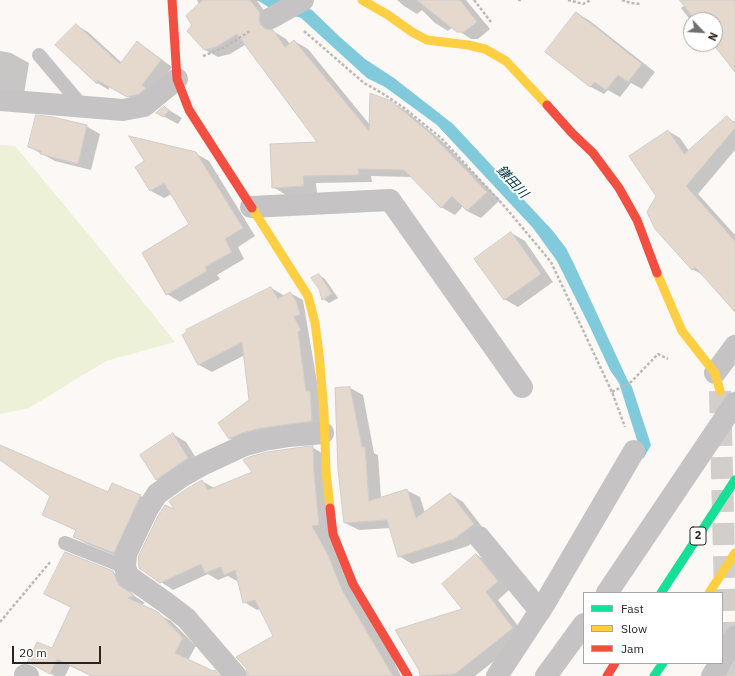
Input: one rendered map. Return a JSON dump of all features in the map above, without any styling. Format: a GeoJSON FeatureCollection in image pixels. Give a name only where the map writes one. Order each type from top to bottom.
{"type":"FeatureCollection","features":[{"type":"Feature","properties":{"kind":"main road"},"geometry":{"type":"LineString","coordinates":[[172,0],[177,79],[189,110],[308,296],[315,323],[319,354],[324,412],[323,434],[333,534],[353,584],[408,676]]}},
{"type":"Feature","properties":{"kind":"main road"},"geometry":{"type":"LineString","coordinates":[[362,0],[427,40],[468,45],[484,49],[506,61],[572,133],[593,153],[619,188],[637,220],[662,286],[682,330],[724,389]]}},
{"type":"Feature","properties":{"kind":"main road","name":"2"},"geometry":{"type":"LineString","coordinates":[[662,592],[735,480]]}},
{"type":"Feature","properties":{"kind":"main road"},"geometry":{"type":"LineString","coordinates":[[710,592],[735,553]]}},
{"type":"Feature","properties":{"kind":"main road"},"geometry":{"type":"LineString","coordinates":[[607,676],[614,664]]}},
{"type":"Feature","properties":{"kind":"main road"},"geometry":{"type":"LineString","coordinates":[[654,676],[662,664]]}},
{"type":"Feature","properties":{"kind":"street"},"geometry":{"type":"LineString","coordinates":[[276,16],[301,1]]}},
{"type":"Feature","properties":{"kind":"street"},"geometry":{"type":"LineString","coordinates":[[0,100],[123,110],[144,106],[177,79]]}},
{"type":"Feature","properties":{"kind":"street"},"geometry":{"type":"LineString","coordinates":[[251,207],[390,200],[522,387]]}},
{"type":"Feature","properties":{"kind":"street"},"geometry":{"type":"LineString","coordinates":[[608,592],[724,389],[735,346]]}},
{"type":"Feature","properties":{"kind":"street"},"geometry":{"type":"LineString","coordinates":[[236,676],[186,618],[128,576],[125,567],[126,554],[147,510],[157,494],[180,477],[204,464],[246,445],[264,440],[289,436],[323,434]]}},
{"type":"Feature","properties":{"kind":"street"},"geometry":{"type":"LineString","coordinates":[[497,676],[540,610],[634,451]]}},
{"type":"Feature","properties":{"kind":"street"},"geometry":{"type":"LineString","coordinates":[[479,537],[540,610]]}},
{"type":"Feature","properties":{"kind":"street"},"geometry":{"type":"LineString","coordinates":[[546,676],[583,625]]}},
{"type":"Feature","properties":{"kind":"street"},"geometry":{"type":"LineString","coordinates":[[723,657],[735,637]]}},
{"type":"Feature","properties":{"kind":"street"},"geometry":{"type":"LineString","coordinates":[[712,676],[719,664]]}},
{"type":"Feature","properties":{"kind":"lane"},"geometry":{"type":"LineString","coordinates":[[38,55],[82,106]]}},
{"type":"Feature","properties":{"kind":"lane"},"geometry":{"type":"LineString","coordinates":[[65,543],[125,567]]}},
{"type":"Feature","properties":{"kind":"path"},"geometry":{"type":"LineString","coordinates":[[568,0],[584,4],[591,0]]}},
{"type":"Feature","properties":{"kind":"path"},"geometry":{"type":"LineString","coordinates":[[622,0],[640,4]]}},
{"type":"Feature","properties":{"kind":"path"},"geometry":{"type":"LineString","coordinates":[[177,79],[190,61],[225,47],[276,16],[296,24],[364,83],[382,93],[426,125],[441,138],[506,208],[550,262],[612,392],[634,451]]}},
{"type":"Feature","properties":{"kind":"path"},"geometry":{"type":"LineString","coordinates":[[612,392],[631,382],[658,354],[672,361]]}},
{"type":"Feature","properties":{"kind":"path"},"geometry":{"type":"LineString","coordinates":[[0,622],[65,543]]}},
{"type":"Feature","properties":{"kind":"green space"},"geometry":{"type":"Polygon","coordinates":[[[0,145],[15,146],[175,342],[106,361],[29,408],[0,414],[0,145]]]}},
{"type":"Feature","properties":{"kind":"water"},"geometry":{"type":"Polygon","coordinates":[[[257,0],[287,0],[312,10],[365,59],[394,78],[453,124],[552,230],[566,248],[632,387],[651,445],[643,459],[619,383],[610,370],[557,261],[533,228],[437,125],[385,87],[367,78],[301,18],[270,8],[257,0]]]}},
{"type":"Feature","properties":{"kind":"building"},"geometry":{"type":"Polygon","coordinates":[[[203,0],[250,0],[260,13],[260,24],[265,29],[273,30],[285,47],[294,40],[369,131],[370,93],[391,101],[430,133],[487,192],[467,211],[452,196],[441,208],[404,170],[358,169],[359,175],[303,176],[304,186],[272,188],[270,144],[317,142],[237,34],[216,47],[204,50],[187,31],[192,25],[186,16],[203,0]]]}},
{"type":"Feature","properties":{"kind":"building"},"geometry":{"type":"Polygon","coordinates":[[[417,0],[460,0],[477,22],[464,32],[457,32],[417,0]]]}},
{"type":"Feature","properties":{"kind":"building"},"geometry":{"type":"Polygon","coordinates":[[[680,0],[735,0],[735,72],[719,52],[723,52],[723,12],[689,12],[680,0]]]}},
{"type":"Feature","properties":{"kind":"building"},"geometry":{"type":"Polygon","coordinates":[[[576,12],[642,64],[628,82],[618,75],[606,90],[595,82],[590,87],[545,52],[576,12]]]}},
{"type":"Feature","properties":{"kind":"building"},"geometry":{"type":"Polygon","coordinates":[[[76,24],[120,64],[137,41],[161,60],[142,85],[146,88],[139,94],[127,97],[97,80],[97,84],[55,45],[76,24]]]}},
{"type":"Feature","properties":{"kind":"building"},"geometry":{"type":"Polygon","coordinates":[[[164,106],[169,110],[164,117],[156,113],[164,106]]]}},
{"type":"Feature","properties":{"kind":"building"},"geometry":{"type":"Polygon","coordinates":[[[36,115],[53,117],[87,125],[78,164],[40,154],[41,151],[28,147],[36,115]]]}},
{"type":"Feature","properties":{"kind":"building"},"geometry":{"type":"Polygon","coordinates":[[[727,116],[735,124],[735,128],[686,186],[735,241],[735,312],[695,267],[692,270],[655,229],[647,212],[656,196],[629,156],[668,130],[684,154],[727,116]]]}},
{"type":"Feature","properties":{"kind":"building"},"geometry":{"type":"Polygon","coordinates":[[[129,136],[196,152],[243,228],[225,239],[232,252],[205,267],[207,271],[166,295],[142,253],[189,224],[164,183],[150,191],[135,167],[144,161],[129,136]]]}},
{"type":"Feature","properties":{"kind":"building"},"geometry":{"type":"Polygon","coordinates":[[[511,232],[541,274],[504,300],[474,259],[511,232]]]}},
{"type":"Feature","properties":{"kind":"building"},"geometry":{"type":"Polygon","coordinates":[[[319,274],[332,294],[322,300],[319,289],[311,278],[319,274]]]}},
{"type":"Feature","properties":{"kind":"building"},"geometry":{"type":"Polygon","coordinates":[[[271,287],[278,299],[290,292],[296,301],[300,314],[294,317],[301,330],[298,332],[306,391],[310,391],[312,421],[261,428],[242,433],[229,439],[218,423],[249,400],[242,342],[198,365],[182,335],[187,332],[186,330],[271,287]]]}},
{"type":"Feature","properties":{"kind":"building"},"geometry":{"type":"Polygon","coordinates":[[[350,387],[362,447],[365,447],[369,501],[407,489],[416,518],[450,493],[474,524],[454,539],[398,557],[387,520],[344,523],[338,470],[335,388],[350,387]]]}},
{"type":"Feature","properties":{"kind":"building"},"geometry":{"type":"Polygon","coordinates":[[[173,433],[188,458],[156,480],[140,455],[173,433]]]}},
{"type":"Feature","properties":{"kind":"building"},"geometry":{"type":"Polygon","coordinates":[[[0,445],[108,492],[112,483],[141,495],[114,553],[73,537],[76,530],[42,515],[50,496],[0,460],[0,445]]]}},
{"type":"Feature","properties":{"kind":"building"},"geometry":{"type":"Polygon","coordinates":[[[313,446],[319,525],[312,526],[328,555],[342,590],[393,676],[248,676],[246,668],[236,657],[273,636],[255,600],[243,603],[235,570],[224,575],[221,567],[205,573],[201,564],[160,583],[139,568],[138,557],[158,516],[165,505],[174,509],[169,501],[202,480],[208,490],[252,472],[243,460],[249,457],[267,452],[313,446]]]}},
{"type":"Feature","properties":{"kind":"building"},"geometry":{"type":"Polygon","coordinates":[[[65,552],[113,571],[120,586],[134,595],[128,598],[158,612],[183,638],[175,653],[213,671],[215,670],[220,676],[92,676],[57,659],[50,674],[32,664],[27,663],[37,642],[52,648],[71,607],[44,594],[65,552]]]}},
{"type":"Feature","properties":{"kind":"building"},"geometry":{"type":"Polygon","coordinates":[[[476,554],[498,581],[486,592],[513,628],[455,674],[420,676],[419,670],[395,630],[462,609],[442,584],[476,554]]]}},
{"type":"Feature","properties":{"kind":"tunnel"},"geometry":{"type":"LineString","coordinates":[[720,391],[727,676]]}},
{"type":"Feature","properties":{"kind":"traffic: fast"},"geometry":{"type":"LineString","coordinates":[[662,592],[735,480]]}},
{"type":"Feature","properties":{"kind":"traffic: fast"},"geometry":{"type":"LineString","coordinates":[[654,676],[662,664]]}},
{"type":"Feature","properties":{"kind":"traffic: slow"},"geometry":{"type":"LineString","coordinates":[[362,0],[427,40],[468,45],[485,49],[506,61],[547,105]]}},
{"type":"Feature","properties":{"kind":"traffic: slow"},"geometry":{"type":"LineString","coordinates":[[252,208],[308,296],[315,323],[319,354],[324,412],[326,471],[330,508]]}},
{"type":"Feature","properties":{"kind":"traffic: slow"},"geometry":{"type":"LineString","coordinates":[[657,273],[682,331],[715,373],[720,391]]}},
{"type":"Feature","properties":{"kind":"traffic: slow"},"geometry":{"type":"LineString","coordinates":[[710,592],[735,553]]}},
{"type":"Feature","properties":{"kind":"traffic: jam"},"geometry":{"type":"LineString","coordinates":[[172,0],[177,79],[189,110],[252,208]]}},
{"type":"Feature","properties":{"kind":"traffic: jam"},"geometry":{"type":"LineString","coordinates":[[547,105],[572,133],[593,153],[619,188],[637,220],[657,273]]}},
{"type":"Feature","properties":{"kind":"traffic: jam"},"geometry":{"type":"LineString","coordinates":[[330,508],[333,534],[353,584],[408,676]]}},
{"type":"Feature","properties":{"kind":"traffic: jam"},"geometry":{"type":"LineString","coordinates":[[607,676],[614,664]]}},
{"type":"Feature","properties":{"kind":"water label","name":"鎌田川"},"geometry":{"type":"Point","coordinates":[512,182]}}]}
